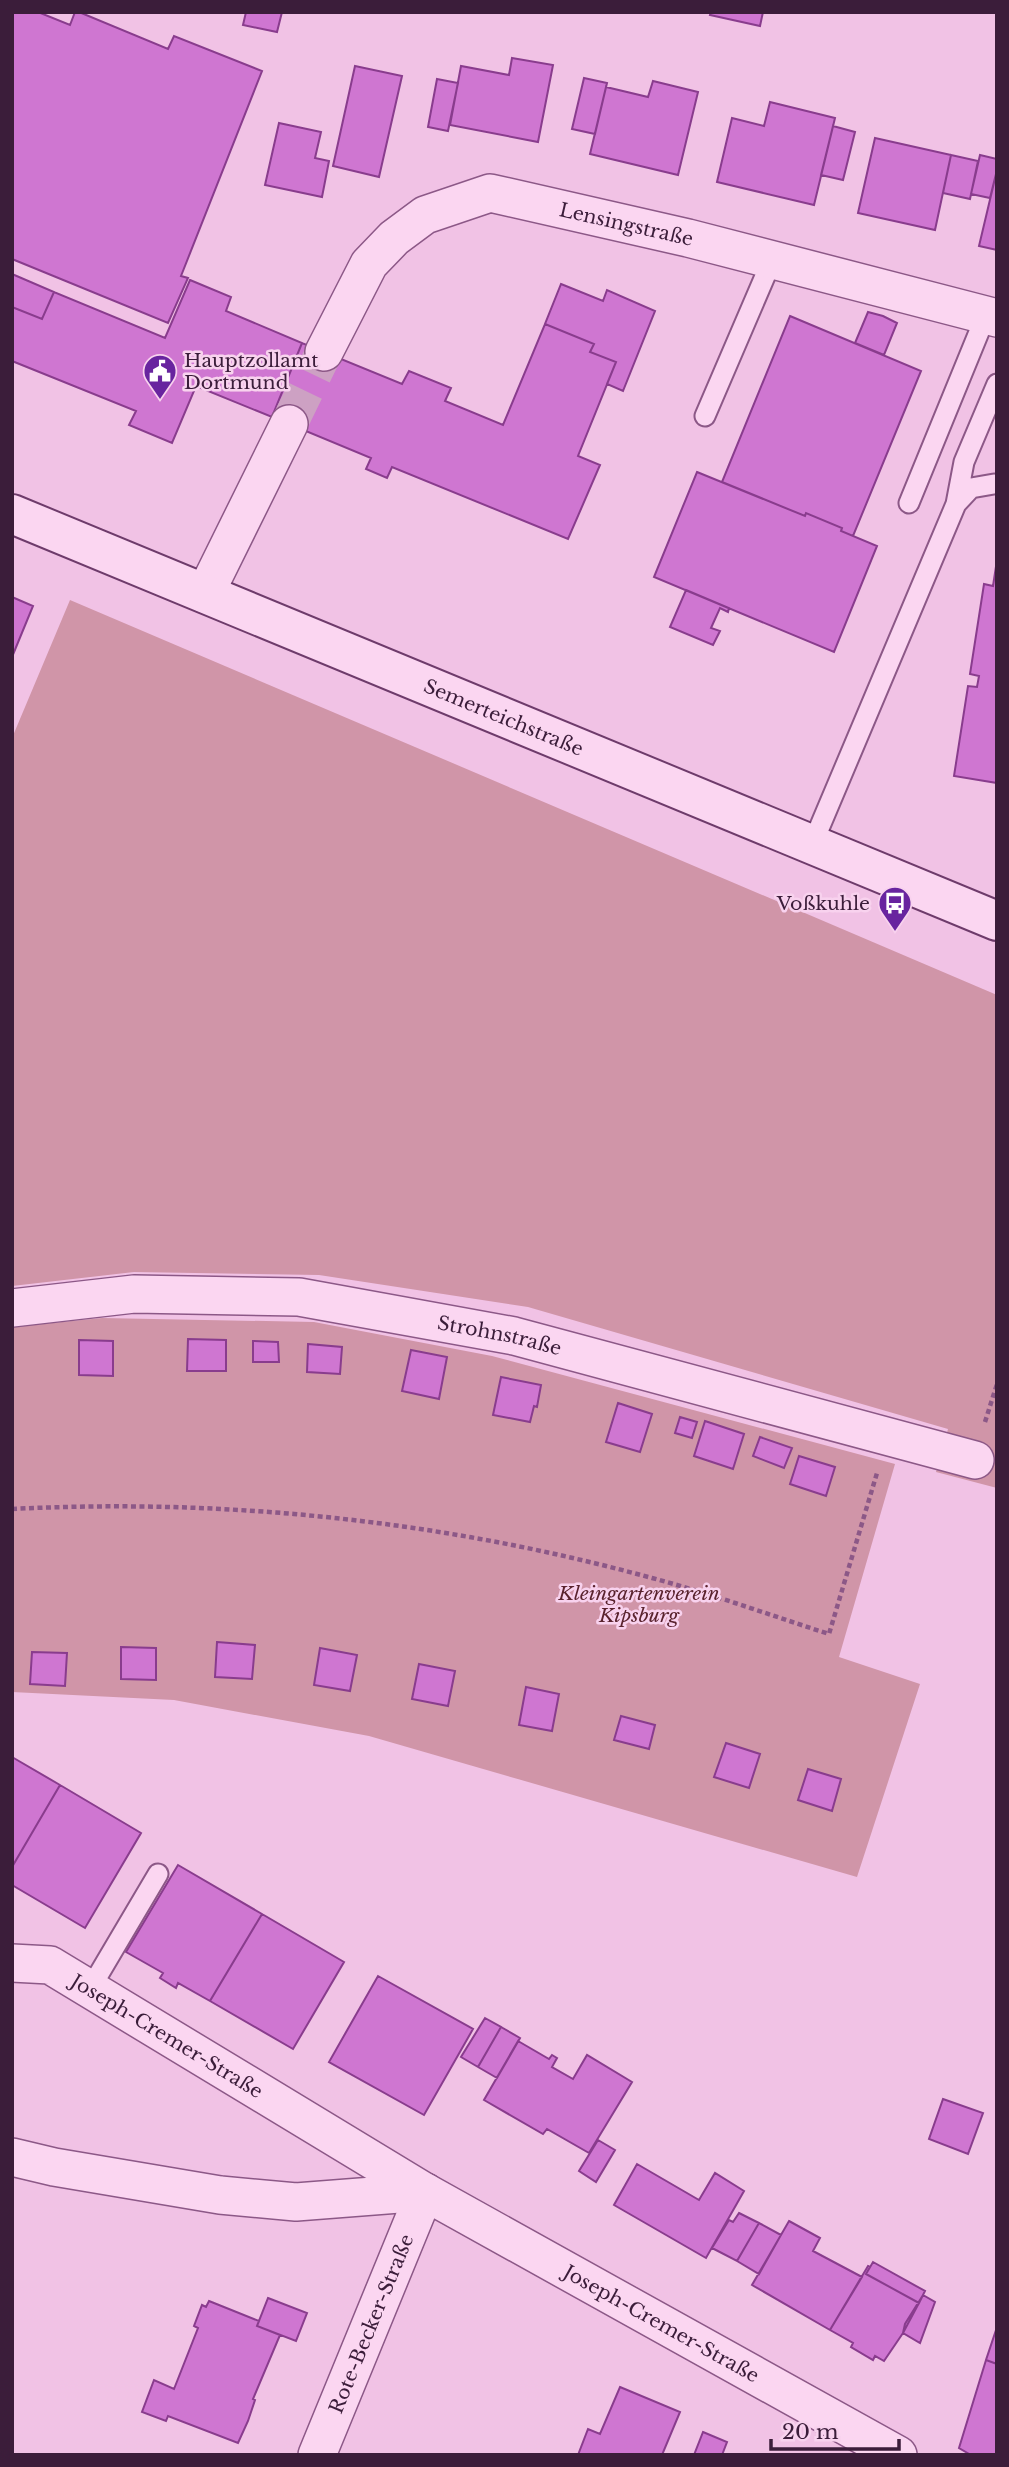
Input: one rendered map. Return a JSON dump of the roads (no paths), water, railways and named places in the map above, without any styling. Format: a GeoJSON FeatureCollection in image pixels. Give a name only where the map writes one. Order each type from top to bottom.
{"type":"FeatureCollection","features":[{"type":"Feature","properties":{"kind":"main road","name":"Semerteichstraße"},"geometry":{"type":"LineString","coordinates":[[12,514],[997,921]]}},
{"type":"Feature","properties":{"kind":"street","name":"Lensingstraße"},"geometry":{"type":"LineString","coordinates":[[324,352],[369,264],[394,238],[425,215],[490,193],[772,260],[991,316]]}},
{"type":"Feature","properties":{"kind":"street"},"geometry":{"type":"LineString","coordinates":[[205,594],[289,424]]}},
{"type":"Feature","properties":{"kind":"street","name":"Strohnstraße"},"geometry":{"type":"LineString","coordinates":[[12,1308],[134,1294],[299,1297],[514,1336],[975,1460]]}},
{"type":"Feature","properties":{"kind":"street","name":"Joseph-Cremer-Straße"},"geometry":{"type":"LineString","coordinates":[[12,1963],[50,1965],[425,2192],[898,2455]]}},
{"type":"Feature","properties":{"kind":"street"},"geometry":{"type":"LineString","coordinates":[[12,2157],[54,2167],[220,2195],[284,2201],[425,2192]]}},
{"type":"Feature","properties":{"kind":"street","name":"Rote-Becker-Straße"},"geometry":{"type":"LineString","coordinates":[[317,2455],[425,2192]]}},
{"type":"Feature","properties":{"kind":"lane"},"geometry":{"type":"LineString","coordinates":[[705,416],[772,260]]}},
{"type":"Feature","properties":{"kind":"lane"},"geometry":{"type":"LineString","coordinates":[[909,503],[991,316]]}},
{"type":"Feature","properties":{"kind":"lane"},"geometry":{"type":"LineString","coordinates":[[812,845],[956,504],[964,462],[997,384]]}},
{"type":"Feature","properties":{"kind":"lane"},"geometry":{"type":"LineString","coordinates":[[956,504],[971,488],[994,484]]}},
{"type":"Feature","properties":{"kind":"lane"},"geometry":{"type":"LineString","coordinates":[[89,1989],[158,1874]]}},
{"type":"Feature","properties":{"kind":"tunnel"},"geometry":{"type":"LineString","coordinates":[[289,424],[324,352]]}},
{"type":"Feature","properties":{"kind":"place","name":"Hauptzollamt Dortmund"},"geometry":{"type":"Point","coordinates":[160,401]}},
{"type":"Feature","properties":{"kind":"place","name":"Voßkuhle"},"geometry":{"type":"Point","coordinates":[895,933]}},
{"type":"Feature","properties":{"kind":"park label","name":"Kleingartenverein Kipsburg"},"geometry":{"type":"Point","coordinates":[639,1604]}}]}
